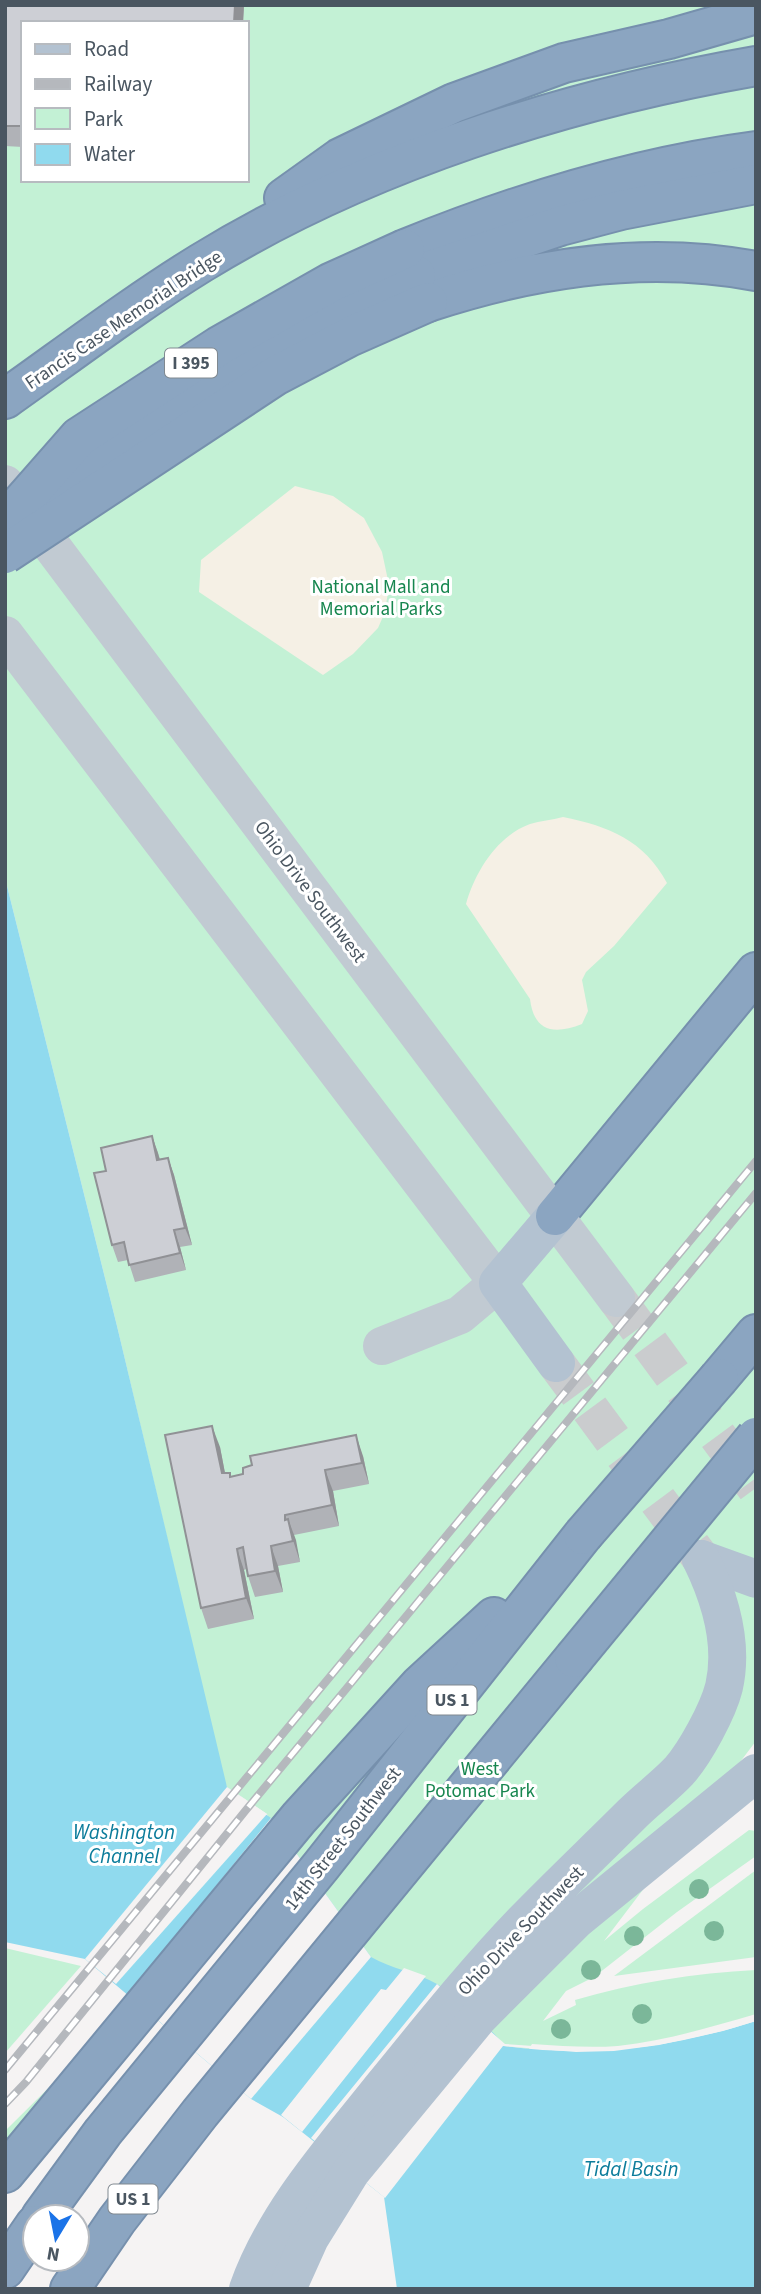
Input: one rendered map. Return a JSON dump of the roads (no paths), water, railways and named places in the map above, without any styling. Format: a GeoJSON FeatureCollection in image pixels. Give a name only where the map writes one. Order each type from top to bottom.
{"type":"FeatureCollection","features":[{"type":"Feature","properties":{"kind":"highway"},"geometry":{"type":"LineString","coordinates":[[347,171],[454,103],[564,63],[756,14]]}},
{"type":"Feature","properties":{"kind":"highway"},"geometry":{"type":"LineString","coordinates":[[347,171],[409,160],[587,103],[756,66]]}},
{"type":"Feature","properties":{"kind":"highway"},"geometry":{"type":"LineString","coordinates":[[706,75],[756,72]]}},
{"type":"Feature","properties":{"kind":"highway","name":"I 395"},"geometry":{"type":"LineString","coordinates":[[416,275],[468,224],[564,192],[654,169],[756,151]]}},
{"type":"Feature","properties":{"kind":"highway","name":"Francis Case Memorial Bridge"},"geometry":{"type":"LineString","coordinates":[[5,399],[144,300],[347,171]]}},
{"type":"Feature","properties":{"kind":"highway","name":"I 395"},"geometry":{"type":"LineString","coordinates":[[6,519],[167,412],[274,346],[416,275],[572,222],[656,202],[756,184]]}},
{"type":"Feature","properties":{"kind":"highway"},"geometry":{"type":"LineString","coordinates":[[416,275],[473,287],[548,270],[590,265],[696,262],[756,271]]}},
{"type":"Feature","properties":{"kind":"highway"},"geometry":{"type":"LineString","coordinates":[[555,1216],[756,972]]}},
{"type":"Feature","properties":{"kind":"highway","name":"14th Street Southwest"},"geometry":{"type":"LineString","coordinates":[[51,2203],[103,2132],[321,1866],[583,1535],[756,1334]]}},
{"type":"Feature","properties":{"kind":"highway","name":"US 1"},"geometry":{"type":"LineString","coordinates":[[70,2289],[117,2220],[200,2112],[756,1437]]}},
{"type":"Feature","properties":{"kind":"highway"},"geometry":{"type":"LineString","coordinates":[[5,2173],[299,1818],[420,1685],[583,1535]]}},
{"type":"Feature","properties":{"kind":"highway"},"geometry":{"type":"LineString","coordinates":[[5,2269],[21,2246]]}},
{"type":"Feature","properties":{"kind":"main road"},"geometry":{"type":"LineString","coordinates":[[555,1216],[498,1283],[556,1363]]}},
{"type":"Feature","properties":{"kind":"main road","name":"Ohio Drive Southwest"},"geometry":{"type":"LineString","coordinates":[[236,2289],[254,2272],[283,2218],[340,2163],[467,2007],[523,1922],[679,1770],[702,1738],[723,1688],[726,1659],[725,1633],[717,1592],[701,1559],[756,1579]]}},
{"type":"Feature","properties":{"kind":"main road","name":"Ohio Drive Southwest"},"geometry":{"type":"LineString","coordinates":[[467,2007],[756,1773]]}},
{"type":"Feature","properties":{"kind":"main road","name":"Ohio Drive Southwest"},"geometry":{"type":"LineString","coordinates":[[287,2289],[340,2163]]}},
{"type":"Feature","properties":{"kind":"street","name":"Ohio Drive Southwest"},"geometry":{"type":"LineString","coordinates":[[6,519],[555,1216],[616,1298]]}},
{"type":"Feature","properties":{"kind":"street"},"geometry":{"type":"LineString","coordinates":[[5,635],[498,1283],[460,1315],[382,1346]]}},
{"type":"Feature","properties":{"kind":"water","name":"Washington Channel"},"geometry":{"type":"Polygon","coordinates":[[[5,878],[117,1326],[227,1787],[271,1818],[371,1957],[437,1984],[474,2014],[504,2046],[569,2051],[631,2048],[693,2038],[756,2021],[756,2289],[397,2289],[384,2197],[283,2117],[251,2099],[85,1959],[5,1942],[5,878]]]}},
{"type":"Feature","properties":{"kind":"tunnel"},"geometry":{"type":"LineString","coordinates":[[616,1298],[756,1488]]}},
{"type":"Feature","properties":{"kind":"tunnel"},"geometry":{"type":"LineString","coordinates":[[556,1363],[699,1556]]}},
{"type":"Feature","properties":{"kind":"railway"},"geometry":{"type":"LineString","coordinates":[[5,2070],[756,1161]]}},
{"type":"Feature","properties":{"kind":"railway"},"geometry":{"type":"LineString","coordinates":[[5,2104],[26,2082],[246,1810],[756,1193]]}},
{"type":"Feature","properties":{"kind":"park label","name":"National Mall and Memorial Parks"},"geometry":{"type":"Point","coordinates":[381,597]}},
{"type":"Feature","properties":{"kind":"park label","name":"West Potomac Park"},"geometry":{"type":"Point","coordinates":[480,1779]}},
{"type":"Feature","properties":{"kind":"water label","name":"Tidal Basin"},"geometry":{"type":"Point","coordinates":[631,2169]}}]}
